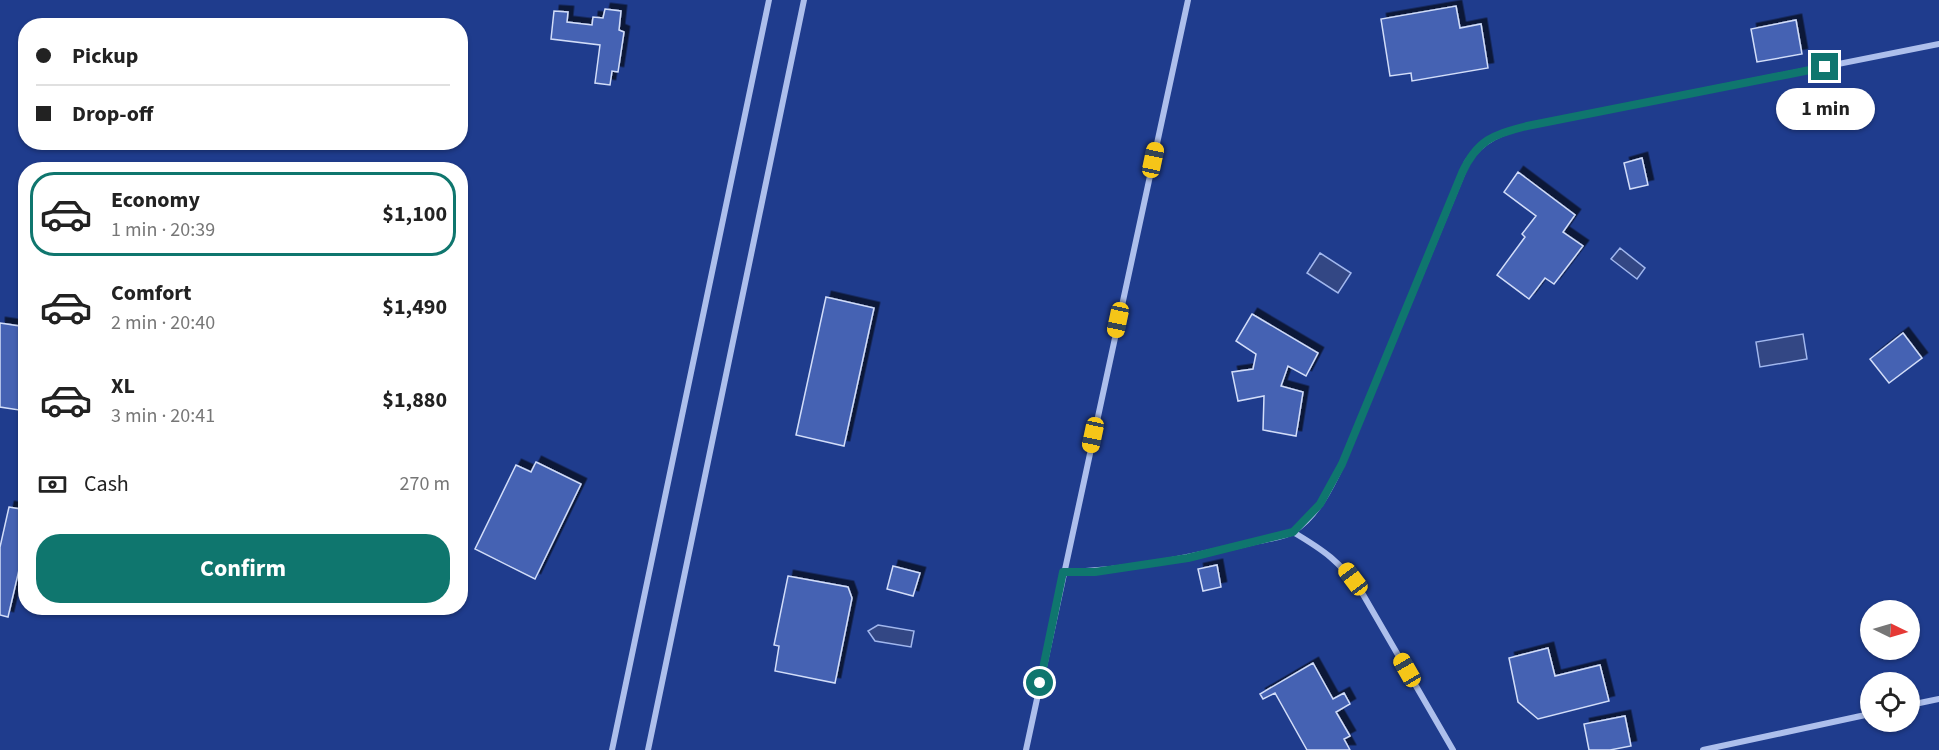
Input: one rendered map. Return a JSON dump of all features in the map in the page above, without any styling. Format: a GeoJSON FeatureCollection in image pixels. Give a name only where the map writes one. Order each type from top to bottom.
{"type":"FeatureCollection","features":[{"type":"Feature","properties":{"kind":"street"},"geometry":{"type":"LineString","coordinates":[[612,750],[769,0]]}},
{"type":"Feature","properties":{"kind":"street"},"geometry":{"type":"LineString","coordinates":[[648,750],[804,0]]}},
{"type":"Feature","properties":{"kind":"street"},"geometry":{"type":"LineString","coordinates":[[1026,750],[1188,0]]}},
{"type":"Feature","properties":{"kind":"street"},"geometry":{"type":"LineString","coordinates":[[1063,572],[1095,572],[1188,558],[1293,532],[1320,504],[1332,485],[1462,173],[1474,151],[1484,142],[1505,131],[1527,126],[1939,44]]}},
{"type":"Feature","properties":{"kind":"street"},"geometry":{"type":"LineString","coordinates":[[1293,532],[1320,548],[1344,567],[1453,750]]}},
{"type":"Feature","properties":{"kind":"street"},"geometry":{"type":"LineString","coordinates":[[1920,703],[1939,699]]}},
{"type":"Feature","properties":{"kind":"street"},"geometry":{"type":"LineString","coordinates":[[1703,750],[1860,716]]}},
{"type":"Feature","properties":{"kind":"water"},"geometry":{"type":"Polygon","coordinates":[[[1620,248],[1645,268],[1637,279],[1611,259],[1620,248]]]}},
{"type":"Feature","properties":{"kind":"water"},"geometry":{"type":"Polygon","coordinates":[[[1320,253],[1351,273],[1338,293],[1307,273],[1320,253]]]}},
{"type":"Feature","properties":{"kind":"water"},"geometry":{"type":"Polygon","coordinates":[[[1803,334],[1807,359],[1760,367],[1756,342],[1803,334]]]}},
{"type":"Feature","properties":{"kind":"water"},"geometry":{"type":"Polygon","coordinates":[[[878,625],[914,631],[911,647],[875,641],[868,631],[878,625]]]}},
{"type":"Feature","properties":{"kind":"building"},"geometry":{"type":"Polygon","coordinates":[[[1456,6],[1460,28],[1481,24],[1488,68],[1412,81],[1411,73],[1390,76],[1381,19],[1456,6]]]}},
{"type":"Feature","properties":{"kind":"building"},"geometry":{"type":"Polygon","coordinates":[[[605,9],[621,11],[619,30],[624,32],[618,72],[612,71],[610,85],[595,83],[600,45],[551,39],[554,11],[568,12],[567,22],[592,25],[593,17],[603,18],[605,9]]]}},
{"type":"Feature","properties":{"kind":"building"},"geometry":{"type":"Polygon","coordinates":[[[1796,20],[1802,54],[1757,62],[1751,29],[1796,20]]]}},
{"type":"Feature","properties":{"kind":"building"},"geometry":{"type":"Polygon","coordinates":[[[1642,158],[1648,185],[1630,189],[1624,163],[1642,158]]]}},
{"type":"Feature","properties":{"kind":"building"},"geometry":{"type":"Polygon","coordinates":[[[1518,172],[1575,215],[1563,232],[1583,246],[1554,284],[1545,278],[1529,299],[1497,275],[1525,237],[1522,234],[1536,216],[1504,192],[1518,172]]]}},
{"type":"Feature","properties":{"kind":"building"},"geometry":{"type":"Polygon","coordinates":[[[826,297],[874,308],[844,446],[796,435],[826,297]]]}},
{"type":"Feature","properties":{"kind":"building"},"geometry":{"type":"Polygon","coordinates":[[[1252,314],[1318,353],[1306,376],[1288,366],[1281,386],[1303,392],[1296,436],[1263,430],[1264,396],[1238,401],[1232,372],[1253,369],[1256,354],[1236,341],[1252,314]]]}},
{"type":"Feature","properties":{"kind":"building"},"geometry":{"type":"Polygon","coordinates":[[[0,323],[18,326],[18,410],[0,407],[0,323]]]}},
{"type":"Feature","properties":{"kind":"building"},"geometry":{"type":"Polygon","coordinates":[[[1903,333],[1922,358],[1889,383],[1870,359],[1903,333]]]}},
{"type":"Feature","properties":{"kind":"building"},"geometry":{"type":"Polygon","coordinates":[[[536,462],[581,484],[535,579],[475,549],[516,465],[531,472],[536,462]]]}},
{"type":"Feature","properties":{"kind":"building"},"geometry":{"type":"Polygon","coordinates":[[[9,507],[18,509],[18,574],[8,617],[0,615],[0,547],[9,507]]]}},
{"type":"Feature","properties":{"kind":"building"},"geometry":{"type":"Polygon","coordinates":[[[1217,565],[1221,587],[1203,591],[1198,569],[1217,565]]]}},
{"type":"Feature","properties":{"kind":"building"},"geometry":{"type":"Polygon","coordinates":[[[893,566],[920,573],[913,596],[887,589],[893,566]]]}},
{"type":"Feature","properties":{"kind":"building"},"geometry":{"type":"Polygon","coordinates":[[[788,576],[848,587],[852,598],[835,683],[775,671],[779,646],[774,645],[788,576]]]}},
{"type":"Feature","properties":{"kind":"building"},"geometry":{"type":"Polygon","coordinates":[[[1548,648],[1555,676],[1600,665],[1609,701],[1538,719],[1518,702],[1509,658],[1548,648]]]}},
{"type":"Feature","properties":{"kind":"building"},"geometry":{"type":"Polygon","coordinates":[[[1313,663],[1333,699],[1344,693],[1350,704],[1336,712],[1350,736],[1344,739],[1350,750],[1307,750],[1275,693],[1263,699],[1260,694],[1313,663]]]}},
{"type":"Feature","properties":{"kind":"building"},"geometry":{"type":"Polygon","coordinates":[[[1625,716],[1631,746],[1610,750],[1589,750],[1584,724],[1625,716]]]}},
{"type":"Feature","properties":{"kind":"route"},"geometry":{"type":"LineString","coordinates":[[1040,683],[1063,572],[1095,572],[1188,558],[1293,532],[1320,504],[1342,464],[1462,173],[1474,151],[1484,142],[1505,131],[1527,126],[1825,67]]}}]}
